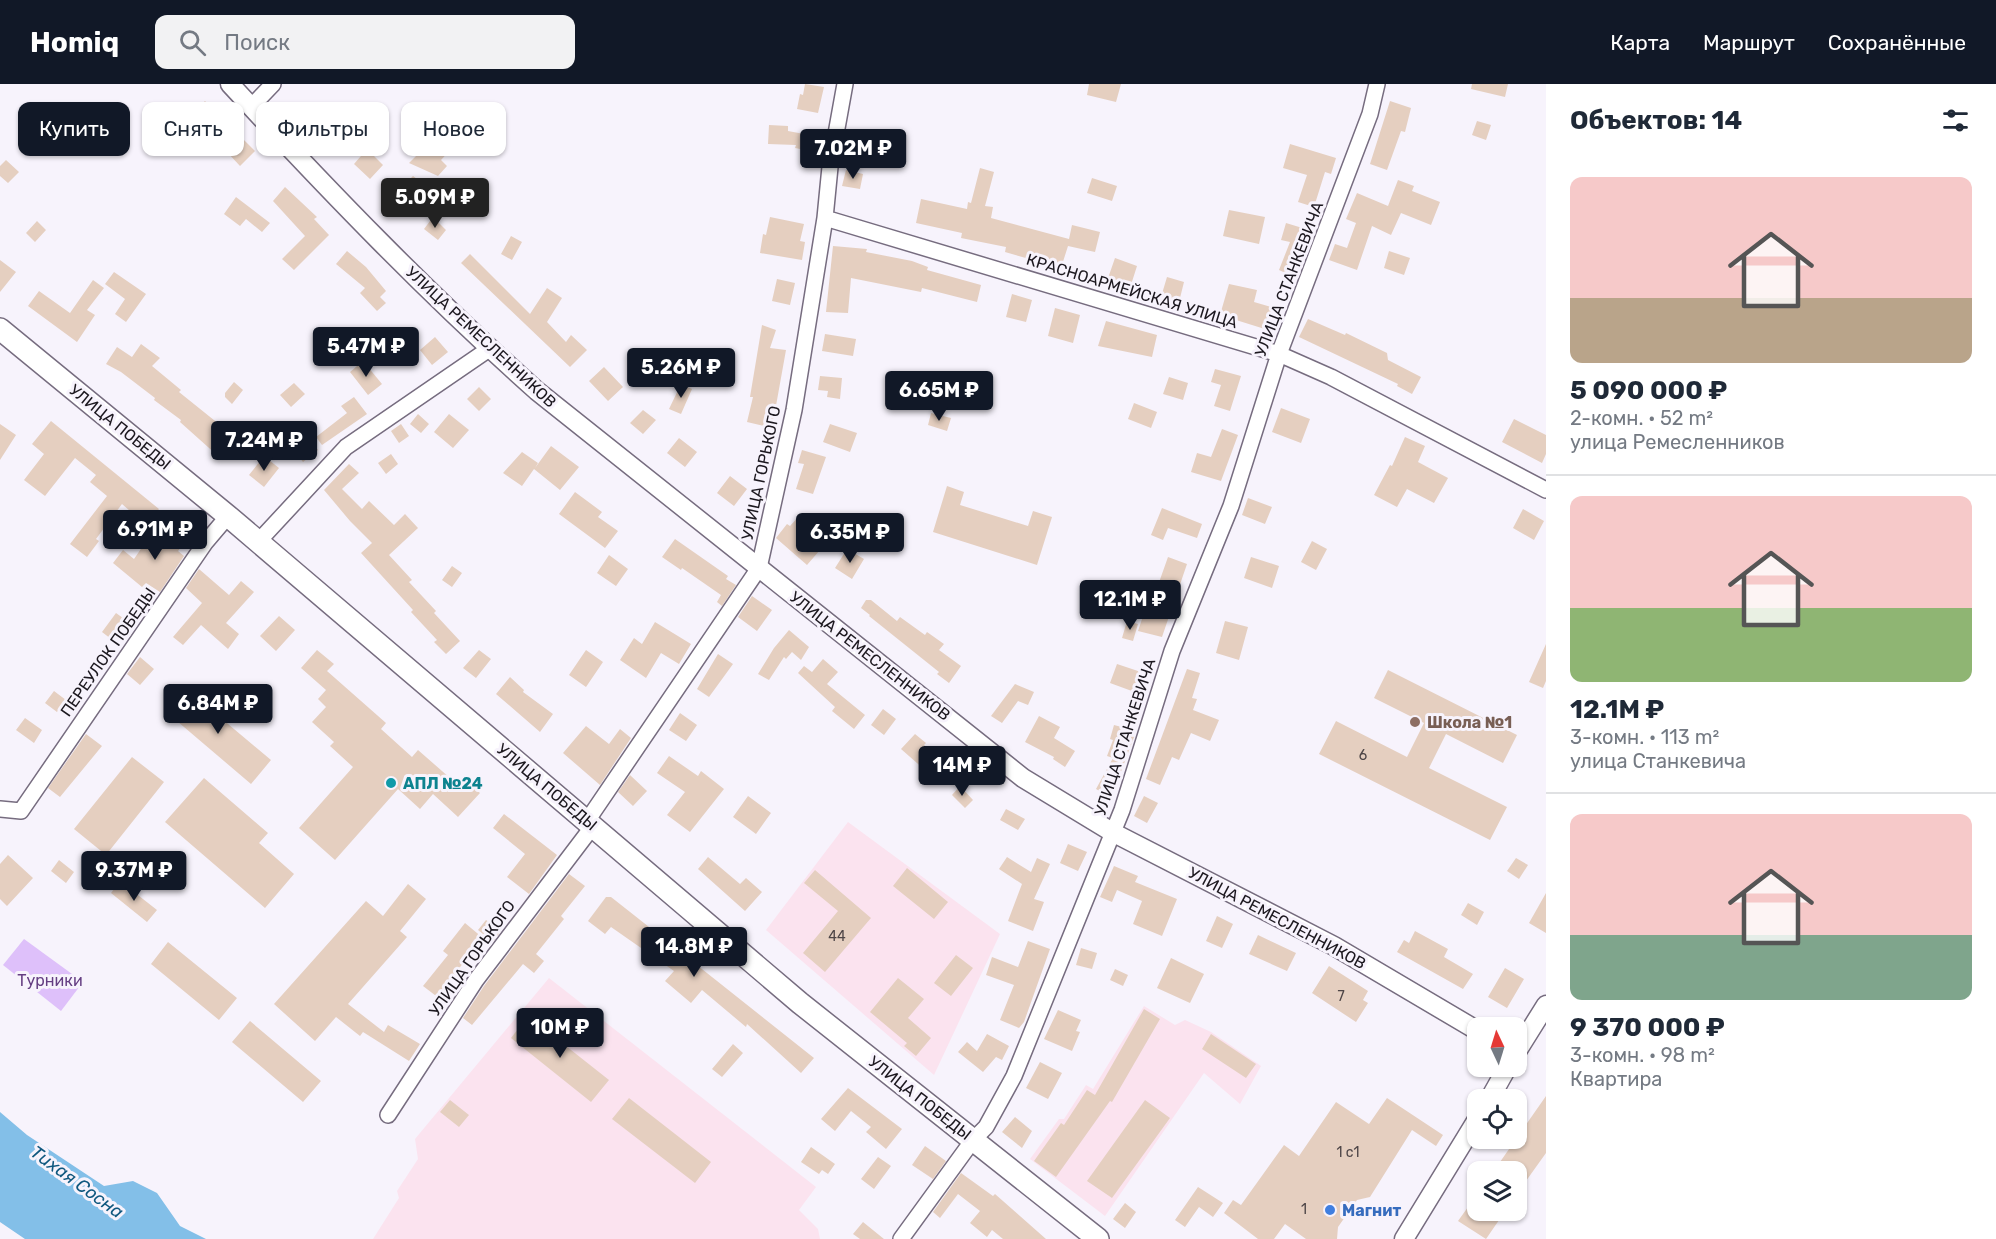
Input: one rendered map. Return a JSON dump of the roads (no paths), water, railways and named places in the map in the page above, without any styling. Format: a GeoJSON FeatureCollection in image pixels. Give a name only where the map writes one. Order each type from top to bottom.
{"type":"FeatureCollection","features":[{"type":"Feature","properties":{"kind":"main road","name":"УЛИЦА ПОБЕДЫ"},"geometry":{"type":"LineString","coordinates":[[0,329],[228,516],[800,1003],[1098,1239]]}},
{"type":"Feature","properties":{"kind":"street","name":"УЛИЦА РЕМЕСЛЕННИКОВ"},"geometry":{"type":"LineString","coordinates":[[231,84],[368,229],[489,349],[537,391],[1023,778],[1112,832],[1334,946],[1467,1025]]}},
{"type":"Feature","properties":{"kind":"street"},"geometry":{"type":"LineString","coordinates":[[252,107],[273,84]]}},
{"type":"Feature","properties":{"kind":"street","name":"УЛИЦА ГОРЬКОГО"},"geometry":{"type":"LineString","coordinates":[[388,1115],[476,980],[590,824],[759,568],[794,410],[825,218],[830,167],[845,84]]}},
{"type":"Feature","properties":{"kind":"street","name":"УЛИЦА СТАНКЕВИЧА"},"geometry":{"type":"LineString","coordinates":[[902,1239],[973,1140],[986,1126],[1014,1076],[1122,810],[1172,651],[1231,506],[1280,354],[1370,114],[1377,84]]}},
{"type":"Feature","properties":{"kind":"street","name":"КРАСНОАРМЕЙСКАЯ УЛИЦА"},"geometry":{"type":"LineString","coordinates":[[825,218],[1280,354],[1331,377],[1546,490]]}},
{"type":"Feature","properties":{"kind":"street"},"geometry":{"type":"LineString","coordinates":[[258,542],[346,447],[489,349]]}},
{"type":"Feature","properties":{"kind":"street","name":"ПЕРЕУЛОК ПОБЕДЫ"},"geometry":{"type":"LineString","coordinates":[[0,808],[10,812],[21,811],[205,543],[228,516]]}},
{"type":"Feature","properties":{"kind":"street"},"geometry":{"type":"LineString","coordinates":[[1527,1035],[1546,1005]]}},
{"type":"Feature","properties":{"kind":"street"},"geometry":{"type":"LineString","coordinates":[[1404,1239],[1467,1136]]}},
{"type":"Feature","properties":{"kind":"water","name":"Тихая Сосна"},"geometry":{"type":"Polygon","coordinates":[[[0,1112],[27,1135],[104,1186],[133,1181],[157,1193],[180,1226],[206,1239],[25,1239],[0,1222],[0,1112]]]}},
{"type":"Feature","properties":{"kind":"place","name":"Школа №1"},"geometry":{"type":"Point","coordinates":[1415,722]}},
{"type":"Feature","properties":{"kind":"place","name":"АПЛ №24"},"geometry":{"type":"Point","coordinates":[391,783]}},
{"type":"Feature","properties":{"kind":"place","name":"Магнит"},"geometry":{"type":"Point","coordinates":[1330,1210]}},
{"type":"Feature","properties":{"kind":"park label","name":"Турники"},"geometry":{"type":"Point","coordinates":[50,980]}}]}
